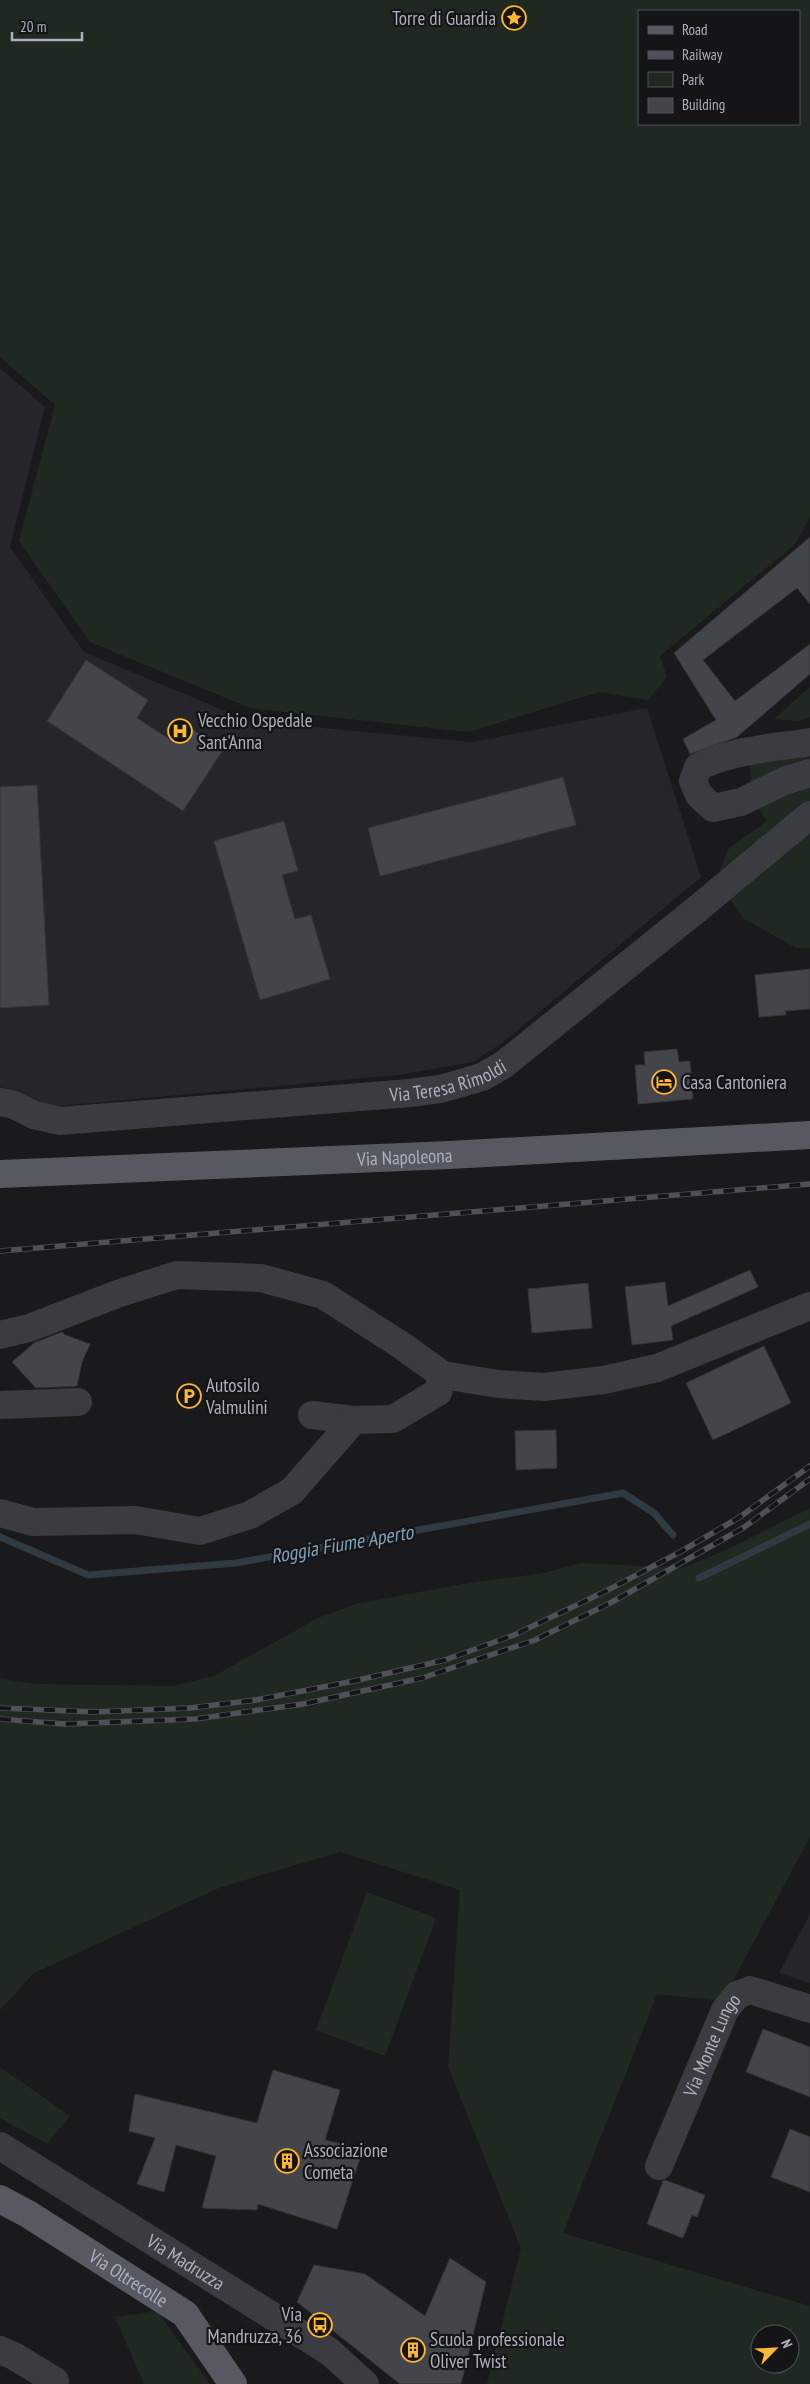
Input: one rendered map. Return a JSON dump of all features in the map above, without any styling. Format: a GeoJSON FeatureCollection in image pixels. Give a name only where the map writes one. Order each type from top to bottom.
{"type":"FeatureCollection","features":[{"type":"Feature","properties":{"kind":"main road","name":"Via Napoleona"},"geometry":{"type":"LineString","coordinates":[[0,1174],[288,1160],[448,1155],[810,1135]]}},
{"type":"Feature","properties":{"kind":"main road","name":"Via Oltrecolle"},"geometry":{"type":"LineString","coordinates":[[0,2199],[28,2214],[185,2314],[232,2384]]}},
{"type":"Feature","properties":{"kind":"street"},"geometry":{"type":"LineString","coordinates":[[810,742],[733,754],[711,760],[698,767],[693,781],[699,795],[713,808],[741,802],[784,781],[810,773]]}},
{"type":"Feature","properties":{"kind":"street","name":"Via Teresa Rimoldi"},"geometry":{"type":"LineString","coordinates":[[0,1102],[14,1105],[34,1115],[60,1121],[410,1093],[440,1089],[482,1077],[503,1065],[525,1048],[810,815]]}},
{"type":"Feature","properties":{"kind":"street"},"geometry":{"type":"LineString","coordinates":[[0,1335],[29,1328],[120,1293],[177,1275],[261,1278],[323,1295],[443,1374],[498,1384],[544,1387],[604,1380],[657,1368],[810,1306]]}},
{"type":"Feature","properties":{"kind":"street"},"geometry":{"type":"LineString","coordinates":[[312,1416],[354,1420],[393,1419],[438,1392],[443,1374]]}},
{"type":"Feature","properties":{"kind":"street"},"geometry":{"type":"LineString","coordinates":[[0,1405],[78,1402]]}},
{"type":"Feature","properties":{"kind":"street"},"geometry":{"type":"LineString","coordinates":[[0,1513],[33,1522],[135,1520],[200,1530],[250,1515],[292,1491],[354,1420]]}},
{"type":"Feature","properties":{"kind":"street","name":"Via Monte Lungo"},"geometry":{"type":"LineString","coordinates":[[659,2166],[725,2010],[737,1995],[750,1990],[810,2009]]}},
{"type":"Feature","properties":{"kind":"street","name":"Via Madruzza"},"geometry":{"type":"LineString","coordinates":[[0,2146],[330,2352],[365,2384]]}},
{"type":"Feature","properties":{"kind":"street"},"geometry":{"type":"LineString","coordinates":[[0,2350],[14,2356],[55,2381]]}},
{"type":"Feature","properties":{"kind":"shaded area","name":"Vecchio Ospedale Sant'Anna"},"geometry":{"type":"Polygon","coordinates":[[[0,368],[45,407],[10,547],[84,652],[249,721],[472,742],[647,708],[701,877],[506,1040],[473,1062],[398,1075],[59,1106],[38,1102],[17,1092],[0,1087],[0,368]]]}},
{"type":"Feature","properties":{"kind":"shaded area"},"geometry":{"type":"Polygon","coordinates":[[[810,1914],[810,1983],[779,1973],[810,1914]]]}},
{"type":"Feature","properties":{"kind":"green space"},"geometry":{"type":"Polygon","coordinates":[[[0,0],[810,0],[810,517],[795,544],[660,656],[667,677],[648,700],[599,692],[468,732],[250,708],[90,642],[19,541],[55,405],[0,357],[0,0]]]}},
{"type":"Feature","properties":{"kind":"green space"},"geometry":{"type":"Polygon","coordinates":[[[810,687],[810,717],[799,721],[774,719],[810,687]]]}},
{"type":"Feature","properties":{"kind":"green space"},"geometry":{"type":"Polygon","coordinates":[[[801,745],[810,758],[810,948],[796,948],[744,919],[716,879],[729,848],[767,821],[753,800],[749,761],[801,745]]]}},
{"type":"Feature","properties":{"kind":"green space"},"geometry":{"type":"Polygon","coordinates":[[[810,1508],[810,1837],[722,2001],[657,1994],[563,2233],[810,2306],[810,2384],[487,2384],[521,2248],[448,2067],[460,1890],[340,1852],[221,1887],[34,1973],[0,2010],[0,1679],[37,1684],[173,1686],[214,1676],[318,1618],[355,1604],[463,1584],[544,1573],[581,1563],[683,1568],[737,1545],[810,1508]]]}},
{"type":"Feature","properties":{"kind":"green space"},"geometry":{"type":"Polygon","coordinates":[[[367,1892],[436,1918],[385,2056],[316,2030],[367,1892]]]}},
{"type":"Feature","properties":{"kind":"green space"},"geometry":{"type":"Polygon","coordinates":[[[0,2067],[70,2116],[47,2144],[0,2118],[0,2067]]]}},
{"type":"Feature","properties":{"kind":"green space"},"geometry":{"type":"Polygon","coordinates":[[[157,2311],[210,2384],[144,2384],[115,2317],[157,2311]]]}},
{"type":"Feature","properties":{"kind":"building"},"geometry":{"type":"Polygon","coordinates":[[[810,537],[810,604],[797,588],[703,660],[735,701],[810,644],[810,674],[737,737],[690,754],[683,739],[716,720],[674,653],[810,537]]]}},
{"type":"Feature","properties":{"kind":"building"},"geometry":{"type":"Polygon","coordinates":[[[86,660],[148,700],[137,718],[172,741],[184,724],[223,750],[183,811],[47,721],[86,660]]]}},
{"type":"Feature","properties":{"kind":"building"},"geometry":{"type":"Polygon","coordinates":[[[563,777],[576,825],[380,876],[368,828],[563,777]]]}},
{"type":"Feature","properties":{"kind":"building"},"geometry":{"type":"Polygon","coordinates":[[[37,785],[49,1005],[0,1008],[0,787],[37,785]]]}},
{"type":"Feature","properties":{"kind":"building"},"geometry":{"type":"Polygon","coordinates":[[[284,821],[298,871],[282,875],[295,919],[311,915],[330,979],[260,1000],[214,841],[284,821]]]}},
{"type":"Feature","properties":{"kind":"building"},"geometry":{"type":"Polygon","coordinates":[[[810,969],[810,1009],[785,1011],[786,1015],[759,1017],[755,975],[810,969]]]}},
{"type":"Feature","properties":{"kind":"building","name":"Casa Cantoniera"},"geometry":{"type":"Polygon","coordinates":[[[677,1049],[679,1062],[690,1061],[693,1099],[638,1104],[635,1065],[645,1065],[644,1052],[677,1049]]]}},
{"type":"Feature","properties":{"kind":"building"},"geometry":{"type":"Polygon","coordinates":[[[750,1270],[758,1287],[671,1326],[673,1340],[632,1345],[625,1287],[665,1282],[668,1306],[750,1270]]]}},
{"type":"Feature","properties":{"kind":"building"},"geometry":{"type":"Polygon","coordinates":[[[588,1283],[592,1328],[532,1333],[528,1289],[588,1283]]]}},
{"type":"Feature","properties":{"kind":"building"},"geometry":{"type":"Polygon","coordinates":[[[62,1332],[65,1335],[90,1344],[82,1362],[77,1386],[36,1388],[12,1362],[34,1343],[62,1332]]]}},
{"type":"Feature","properties":{"kind":"building"},"geometry":{"type":"Polygon","coordinates":[[[764,1346],[791,1403],[713,1440],[686,1383],[764,1346]]]}},
{"type":"Feature","properties":{"kind":"building"},"geometry":{"type":"Polygon","coordinates":[[[556,1430],[557,1468],[516,1470],[515,1431],[556,1430]]]}},
{"type":"Feature","properties":{"kind":"building"},"geometry":{"type":"Polygon","coordinates":[[[763,2029],[810,2047],[810,2097],[746,2072],[763,2029]]]}},
{"type":"Feature","properties":{"kind":"building","name":"Associazione Cometa"},"geometry":{"type":"Polygon","coordinates":[[[273,2070],[340,2090],[325,2140],[363,2149],[337,2229],[258,2204],[257,2210],[202,2208],[216,2156],[176,2145],[164,2192],[137,2184],[155,2138],[129,2131],[135,2094],[257,2123],[273,2070]]]}},
{"type":"Feature","properties":{"kind":"building"},"geometry":{"type":"Polygon","coordinates":[[[790,2129],[810,2137],[810,2192],[771,2177],[790,2129]]]}},
{"type":"Feature","properties":{"kind":"building"},"geometry":{"type":"Polygon","coordinates":[[[665,2180],[705,2195],[697,2217],[692,2215],[683,2238],[647,2224],[665,2180]]]}},
{"type":"Feature","properties":{"kind":"building","name":"Scuola professionale Oliver Twist"},"geometry":{"type":"Polygon","coordinates":[[[450,2258],[486,2282],[461,2384],[400,2384],[297,2302],[314,2265],[365,2274],[425,2316],[450,2258]]]}},
{"type":"Feature","properties":{"kind":"waterway","name":"Roggia Fiume Aperto"},"geometry":{"type":"LineString","coordinates":[[0,1537],[88,1575],[236,1563],[623,1493],[654,1513],[673,1535]]}},
{"type":"Feature","properties":{"kind":"waterway","name":"Roggia Fiume Aperto"},"geometry":{"type":"LineString","coordinates":[[699,1578],[810,1524]]}},
{"type":"Feature","properties":{"kind":"railway"},"geometry":{"type":"LineString","coordinates":[[0,1251],[810,1184]]}},
{"type":"Feature","properties":{"kind":"railway"},"geometry":{"type":"LineString","coordinates":[[0,1708],[94,1712],[190,1708],[256,1700],[354,1681],[445,1660],[514,1635],[608,1590],[680,1552],[740,1517],[810,1466]]}},
{"type":"Feature","properties":{"kind":"railway"},"geometry":{"type":"LineString","coordinates":[[0,1719],[65,1724],[195,1719],[303,1704],[422,1678],[535,1640],[612,1602],[743,1528],[810,1479]]}},
{"type":"Feature","properties":{"kind":"place","name":"Torre di Guardia"},"geometry":{"type":"Point","coordinates":[514,18]}},
{"type":"Feature","properties":{"kind":"place","name":"Vecchio Ospedale Sant'Anna"},"geometry":{"type":"Point","coordinates":[180,731]}},
{"type":"Feature","properties":{"kind":"place","name":"Casa Cantoniera"},"geometry":{"type":"Point","coordinates":[664,1082]}},
{"type":"Feature","properties":{"kind":"place","name":"Autosilo Valmulini"},"geometry":{"type":"Point","coordinates":[189,1396]}},
{"type":"Feature","properties":{"kind":"place","name":"Associazione Cometa"},"geometry":{"type":"Point","coordinates":[287,2161]}},
{"type":"Feature","properties":{"kind":"place","name":"Via Mandruzza, 36"},"geometry":{"type":"Point","coordinates":[320,2325]}},
{"type":"Feature","properties":{"kind":"place","name":"Scuola professionale Oliver Twist"},"geometry":{"type":"Point","coordinates":[413,2350]}}]}
